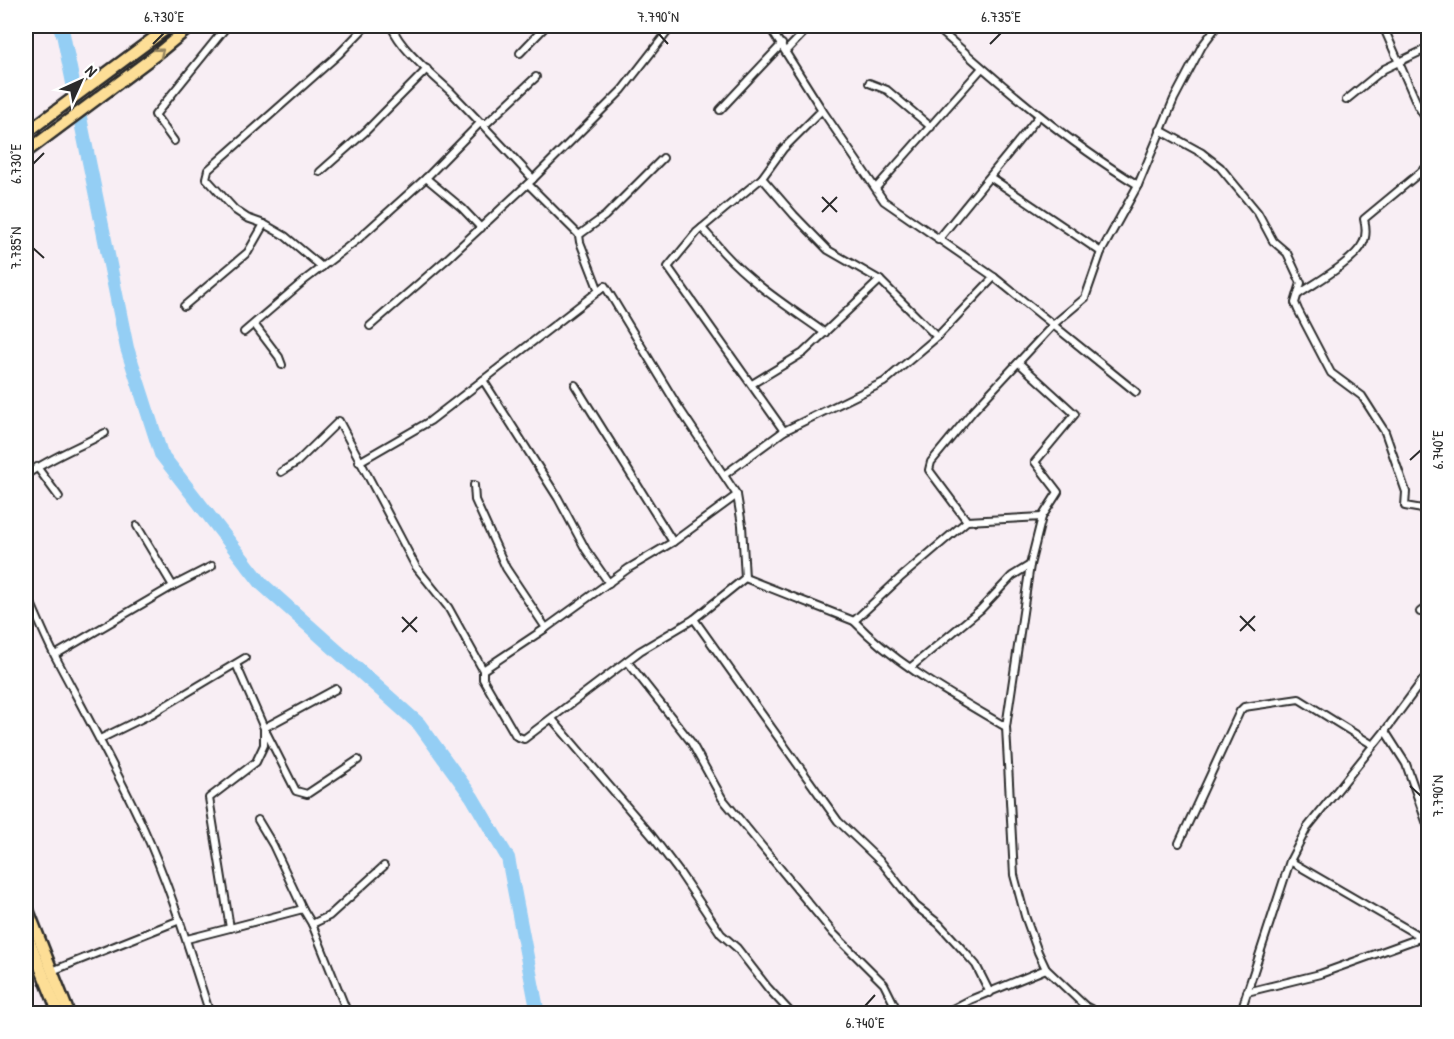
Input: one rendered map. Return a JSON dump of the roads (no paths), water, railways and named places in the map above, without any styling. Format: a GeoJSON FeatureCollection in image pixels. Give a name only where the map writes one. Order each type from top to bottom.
{"type":"FeatureCollection","features":[{"type":"Feature","properties":{"kind":"highway"},"geometry":{"type":"LineString","coordinates":[[26,133],[170,26]]}},
{"type":"Feature","properties":{"kind":"highway"},"geometry":{"type":"LineString","coordinates":[[26,152],[191,26]]}},
{"type":"Feature","properties":{"kind":"highway"},"geometry":{"type":"LineString","coordinates":[[26,905],[69,1014]]}},
{"type":"Feature","properties":{"kind":"highway"},"geometry":{"type":"LineString","coordinates":[[26,932],[59,1014]]}},
{"type":"Feature","properties":{"kind":"street"},"geometry":{"type":"LineString","coordinates":[[174,141],[154,114],[227,26]]}},
{"type":"Feature","properties":{"kind":"street"},"geometry":{"type":"LineString","coordinates":[[322,267],[291,241],[235,210],[206,178],[208,170],[339,54],[366,26]]}},
{"type":"Feature","properties":{"kind":"street"},"geometry":{"type":"LineString","coordinates":[[392,26],[397,39],[480,123],[579,235],[599,291]]}},
{"type":"Feature","properties":{"kind":"street"},"geometry":{"type":"LineString","coordinates":[[520,53],[546,26]]}},
{"type":"Feature","properties":{"kind":"street"},"geometry":{"type":"LineString","coordinates":[[370,326],[531,182],[622,90],[672,26]]}},
{"type":"Feature","properties":{"kind":"street"},"geometry":{"type":"LineString","coordinates":[[769,26],[822,110],[884,201],[994,277],[1136,392]]}},
{"type":"Feature","properties":{"kind":"street"},"geometry":{"type":"LineString","coordinates":[[786,51],[810,26]]}},
{"type":"Feature","properties":{"kind":"street"},"geometry":{"type":"LineString","coordinates":[[935,26],[1039,116],[1105,165],[1138,185]]}},
{"type":"Feature","properties":{"kind":"street"},"geometry":{"type":"LineString","coordinates":[[968,521],[929,470],[931,462],[973,411],[1054,324],[1085,298],[1101,252],[1138,185],[1160,130],[1202,46],[1217,26]]}},
{"type":"Feature","properties":{"kind":"street"},"geometry":{"type":"LineString","coordinates":[[1383,26],[1418,106],[1428,122]]}},
{"type":"Feature","properties":{"kind":"street"},"geometry":{"type":"LineString","coordinates":[[720,110],[782,44]]}},
{"type":"Feature","properties":{"kind":"street"},"geometry":{"type":"LineString","coordinates":[[1346,99],[1384,69],[1428,48]]}},
{"type":"Feature","properties":{"kind":"street"},"geometry":{"type":"LineString","coordinates":[[876,188],[982,68]]}},
{"type":"Feature","properties":{"kind":"street"},"geometry":{"type":"LineString","coordinates":[[320,172],[365,132],[427,69]]}},
{"type":"Feature","properties":{"kind":"street"},"geometry":{"type":"LineString","coordinates":[[244,332],[357,240],[426,178],[480,123],[487,123],[536,77]]}},
{"type":"Feature","properties":{"kind":"street"},"geometry":{"type":"LineString","coordinates":[[869,83],[887,90],[930,127]]}},
{"type":"Feature","properties":{"kind":"street"},"geometry":{"type":"LineString","coordinates":[[784,431],[668,267],[702,228],[762,178],[783,149],[822,110]]}},
{"type":"Feature","properties":{"kind":"street"},"geometry":{"type":"LineString","coordinates":[[938,240],[1039,116]]}},
{"type":"Feature","properties":{"kind":"street"},"geometry":{"type":"LineString","coordinates":[[1160,130],[1202,153],[1220,167],[1258,213],[1273,241],[1287,253],[1301,283],[1295,303],[1331,373],[1362,396],[1385,432],[1406,492],[1405,506],[1428,510]]}},
{"type":"Feature","properties":{"kind":"street"},"geometry":{"type":"LineString","coordinates":[[579,235],[605,216],[663,158]]}},
{"type":"Feature","properties":{"kind":"street"},"geometry":{"type":"LineString","coordinates":[[1299,294],[1343,265],[1363,244],[1366,228],[1364,219],[1428,166]]}},
{"type":"Feature","properties":{"kind":"street"},"geometry":{"type":"LineString","coordinates":[[990,177],[1101,252]]}},
{"type":"Feature","properties":{"kind":"street"},"geometry":{"type":"LineString","coordinates":[[426,178],[462,208],[481,228]]}},
{"type":"Feature","properties":{"kind":"street"},"geometry":{"type":"LineString","coordinates":[[762,178],[828,250],[880,280],[937,337]]}},
{"type":"Feature","properties":{"kind":"street"},"geometry":{"type":"LineString","coordinates":[[184,306],[248,252],[264,224]]}},
{"type":"Feature","properties":{"kind":"street"},"geometry":{"type":"LineString","coordinates":[[702,228],[749,276],[778,300],[825,333]]}},
{"type":"Feature","properties":{"kind":"street"},"geometry":{"type":"LineString","coordinates":[[723,475],[784,431],[884,382],[937,337],[994,277]]}},
{"type":"Feature","properties":{"kind":"street"},"geometry":{"type":"LineString","coordinates":[[752,384],[802,353],[880,280]]}},
{"type":"Feature","properties":{"kind":"street"},"geometry":{"type":"LineString","coordinates":[[359,462],[430,421],[605,286],[677,405],[737,495],[742,525],[745,578]]}},
{"type":"Feature","properties":{"kind":"street"},"geometry":{"type":"LineString","coordinates":[[254,324],[279,357],[282,365]]}},
{"type":"Feature","properties":{"kind":"street"},"geometry":{"type":"LineString","coordinates":[[1019,363],[1075,414],[1035,462],[1058,492],[1042,517],[1030,565],[1006,727],[1014,875],[1034,943],[1046,969],[1085,1006],[1100,1014]]}},
{"type":"Feature","properties":{"kind":"street"},"geometry":{"type":"LineString","coordinates":[[483,380],[558,498],[586,550],[609,583]]}},
{"type":"Feature","properties":{"kind":"street"},"geometry":{"type":"LineString","coordinates":[[575,385],[673,542]]}},
{"type":"Feature","properties":{"kind":"street"},"geometry":{"type":"LineString","coordinates":[[281,472],[297,462],[339,421],[416,567],[448,607],[483,670],[483,679],[516,736],[524,739],[640,651],[694,619],[745,578]]}},
{"type":"Feature","properties":{"kind":"street"},"geometry":{"type":"LineString","coordinates":[[26,475],[37,467],[105,433]]}},
{"type":"Feature","properties":{"kind":"street"},"geometry":{"type":"LineString","coordinates":[[37,467],[59,497]]}},
{"type":"Feature","properties":{"kind":"street"},"geometry":{"type":"LineString","coordinates":[[474,485],[475,500],[506,568],[546,628]]}},
{"type":"Feature","properties":{"kind":"street"},"geometry":{"type":"LineString","coordinates":[[483,670],[629,568],[673,542],[737,495]]}},
{"type":"Feature","properties":{"kind":"street"},"geometry":{"type":"LineString","coordinates":[[854,621],[900,578],[968,521],[1042,517]]}},
{"type":"Feature","properties":{"kind":"street"},"geometry":{"type":"LineString","coordinates":[[137,526],[173,586]]}},
{"type":"Feature","properties":{"kind":"street"},"geometry":{"type":"LineString","coordinates":[[911,667],[980,610],[1012,576],[1030,565]]}},
{"type":"Feature","properties":{"kind":"street"},"geometry":{"type":"LineString","coordinates":[[55,655],[173,586],[212,566]]}},
{"type":"Feature","properties":{"kind":"street"},"geometry":{"type":"LineString","coordinates":[[745,578],[854,621],[867,635],[911,667],[1006,727]]}},
{"type":"Feature","properties":{"kind":"street"},"geometry":{"type":"LineString","coordinates":[[26,592],[55,655],[142,824],[187,939],[210,1014]]}},
{"type":"Feature","properties":{"kind":"street"},"geometry":{"type":"LineString","coordinates":[[1420,612],[1428,606]]}},
{"type":"Feature","properties":{"kind":"street"},"geometry":{"type":"LineString","coordinates":[[694,619],[838,821],[882,863],[916,906],[939,924],[976,964],[990,993]]}},
{"type":"Feature","properties":{"kind":"street"},"geometry":{"type":"LineString","coordinates":[[100,740],[153,713],[245,658]]}},
{"type":"Feature","properties":{"kind":"street"},"geometry":{"type":"LineString","coordinates":[[627,661],[691,742],[722,798],[834,934],[884,984],[900,1014]]}},
{"type":"Feature","properties":{"kind":"street"},"geometry":{"type":"LineString","coordinates":[[236,664],[264,729],[296,791],[306,794],[358,760]]}},
{"type":"Feature","properties":{"kind":"street"},"geometry":{"type":"LineString","coordinates":[[1240,1014],[1290,861],[1307,828],[1428,673]]}},
{"type":"Feature","properties":{"kind":"street"},"geometry":{"type":"LineString","coordinates":[[264,729],[336,689]]}},
{"type":"Feature","properties":{"kind":"street"},"geometry":{"type":"LineString","coordinates":[[1179,843],[1240,711],[1244,707],[1299,699],[1373,745]]}},
{"type":"Feature","properties":{"kind":"street"},"geometry":{"type":"LineString","coordinates":[[552,719],[652,836],[721,934],[737,948],[792,1014]]}},
{"type":"Feature","properties":{"kind":"street"},"geometry":{"type":"LineString","coordinates":[[230,928],[209,798],[256,762],[264,745],[264,729]]}},
{"type":"Feature","properties":{"kind":"street"},"geometry":{"type":"LineString","coordinates":[[1385,731],[1406,764],[1428,823]]}},
{"type":"Feature","properties":{"kind":"street"},"geometry":{"type":"LineString","coordinates":[[258,820],[312,924],[347,1011],[336,1014]]}},
{"type":"Feature","properties":{"kind":"street"},"geometry":{"type":"LineString","coordinates":[[1290,861],[1425,936]]}},
{"type":"Feature","properties":{"kind":"street"},"geometry":{"type":"LineString","coordinates":[[312,924],[329,916],[384,866]]}},
{"type":"Feature","properties":{"kind":"street"},"geometry":{"type":"LineString","coordinates":[[187,939],[303,909]]}},
{"type":"Feature","properties":{"kind":"street"},"geometry":{"type":"LineString","coordinates":[[52,971],[180,920]]}},
{"type":"Feature","properties":{"kind":"street"},"geometry":{"type":"LineString","coordinates":[[1247,992],[1320,974],[1425,936]]}},
{"type":"Feature","properties":{"kind":"street"},"geometry":{"type":"LineString","coordinates":[[944,1014],[1046,969]]}},
{"type":"Feature","properties":{"kind":"street"},"geometry":{"type":"LineString","coordinates":[[1077,1014],[1085,1006]]}},
{"type":"Feature","properties":{"kind":"waterway"},"geometry":{"type":"LineString","coordinates":[[59,26],[63,34],[127,348],[161,454],[262,584],[419,724],[472,797],[508,858],[538,1014]]}}]}
